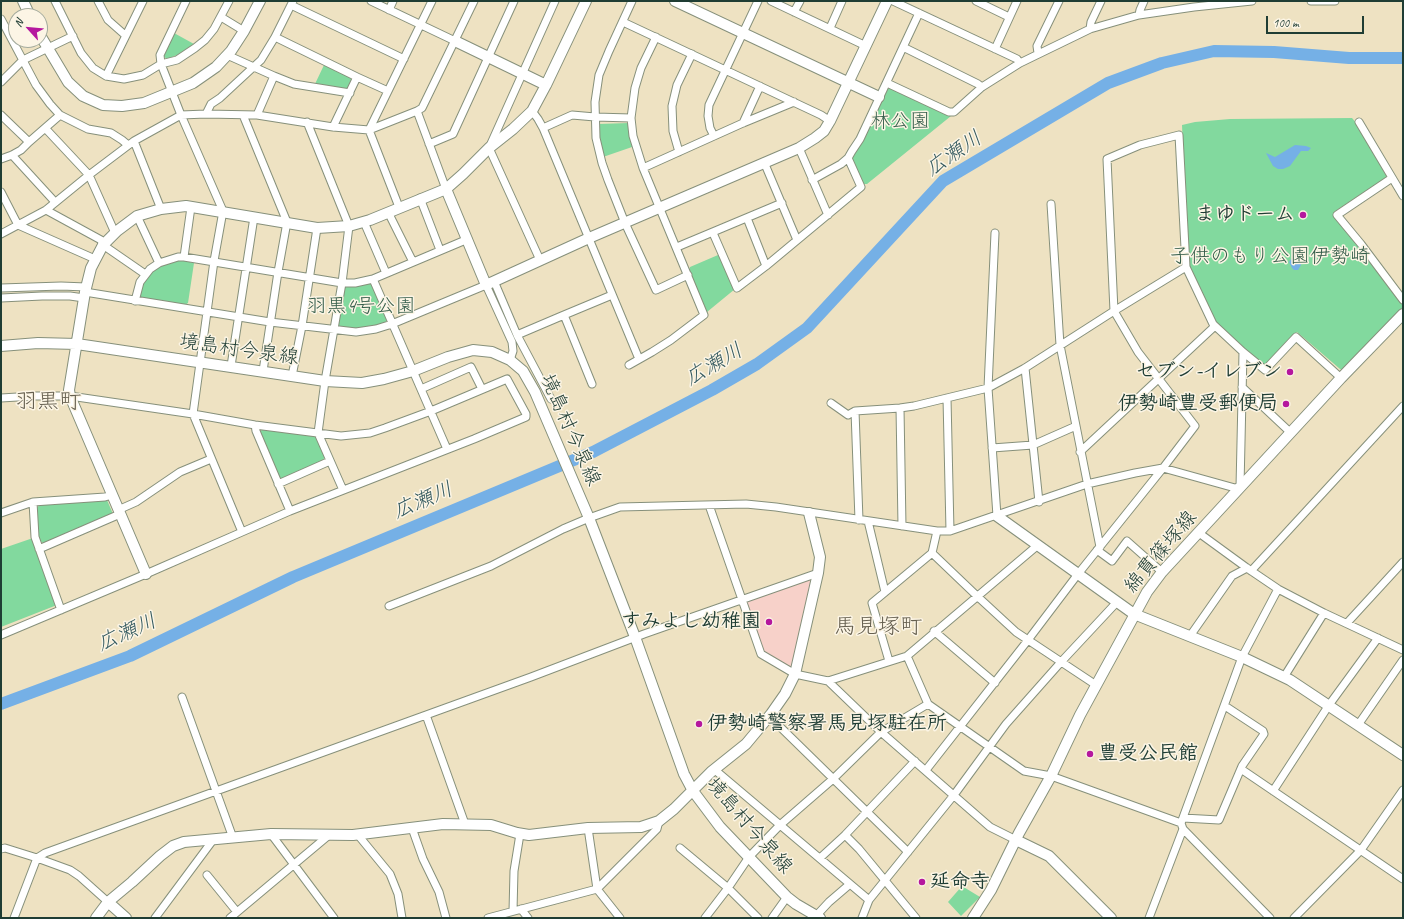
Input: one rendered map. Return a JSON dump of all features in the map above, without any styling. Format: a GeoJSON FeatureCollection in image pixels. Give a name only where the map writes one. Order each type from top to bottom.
{"type":"FeatureCollection","features":[{"type":"Feature","properties":{"kind":"street"},"geometry":{"type":"LineString","coordinates":[[55,1],[81,53],[93,68],[106,76],[124,79],[143,74],[161,64],[177,60],[205,40],[214,29],[229,1]]}},
{"type":"Feature","properties":{"kind":"street"},"geometry":{"type":"LineString","coordinates":[[98,1],[108,20],[126,35]]}},
{"type":"Feature","properties":{"kind":"street"},"geometry":{"type":"LineString","coordinates":[[106,76],[143,1]]}},
{"type":"Feature","properties":{"kind":"street"},"geometry":{"type":"LineString","coordinates":[[186,1],[160,55],[161,64],[171,92],[222,211],[193,414],[242,532]]}},
{"type":"Feature","properties":{"kind":"street"},"geometry":{"type":"LineString","coordinates":[[1,82],[23,60],[47,48],[68,82],[83,96],[103,105],[122,106],[144,103],[193,83],[216,67],[227,55],[244,31],[260,1]]}},
{"type":"Feature","properties":{"kind":"street"},"geometry":{"type":"LineString","coordinates":[[371,1],[546,85]]}},
{"type":"Feature","properties":{"kind":"street"},"geometry":{"type":"LineString","coordinates":[[389,10],[393,1]]}},
{"type":"Feature","properties":{"kind":"street"},"geometry":{"type":"LineString","coordinates":[[399,207],[369,130],[432,1]]}},
{"type":"Feature","properties":{"kind":"street"},"geometry":{"type":"LineString","coordinates":[[1,234],[46,210],[131,143],[181,116],[243,114],[307,122],[333,127],[369,130],[417,111],[422,108],[456,42],[474,1]]}},
{"type":"Feature","properties":{"kind":"street"},"geometry":{"type":"LineString","coordinates":[[429,144],[453,134],[514,1]]}},
{"type":"Feature","properties":{"kind":"street"},"geometry":{"type":"LineString","coordinates":[[540,260],[489,148],[555,1]]}},
{"type":"Feature","properties":{"kind":"street"},"geometry":{"type":"LineString","coordinates":[[146,574],[70,396],[85,293],[91,268],[103,245],[115,233],[137,216],[161,209],[186,206],[317,228],[349,226],[364,222],[446,188],[463,174],[489,148],[532,112],[586,1]]}},
{"type":"Feature","properties":{"kind":"street"},"geometry":{"type":"LineString","coordinates":[[632,1],[600,75],[595,102],[596,138],[602,163],[625,223],[656,290],[688,275]]}},
{"type":"Feature","properties":{"kind":"street"},"geometry":{"type":"LineString","coordinates":[[675,1],[879,97]]}},
{"type":"Feature","properties":{"kind":"street"},"geometry":{"type":"LineString","coordinates":[[714,136],[710,128],[708,116],[709,105],[758,1]]}},
{"type":"Feature","properties":{"kind":"street"},"geometry":{"type":"LineString","coordinates":[[771,1],[866,46]]}},
{"type":"Feature","properties":{"kind":"street"},"geometry":{"type":"LineString","coordinates":[[794,12],[800,1]]}},
{"type":"Feature","properties":{"kind":"street"},"geometry":{"type":"LineString","coordinates":[[830,28],[842,1]]}},
{"type":"Feature","properties":{"kind":"street"},"geometry":{"type":"LineString","coordinates":[[1,288],[61,286],[85,293],[134,301],[208,311],[270,322],[349,332],[364,331],[392,324],[490,283],[589,238],[799,148],[816,138],[824,131],[830,121],[888,1]]}},
{"type":"Feature","properties":{"kind":"street"},"geometry":{"type":"LineString","coordinates":[[893,1],[995,48],[1017,59],[1020,63]]}},
{"type":"Feature","properties":{"kind":"street"},"geometry":{"type":"LineString","coordinates":[[976,1],[1009,17]]}},
{"type":"Feature","properties":{"kind":"street"},"geometry":{"type":"LineString","coordinates":[[995,48],[1017,1]]}},
{"type":"Feature","properties":{"kind":"street"},"geometry":{"type":"LineString","coordinates":[[1038,54],[1037,46],[1059,1]]}},
{"type":"Feature","properties":{"kind":"street"},"geometry":{"type":"LineString","coordinates":[[1090,29],[1091,22],[1101,1]]}},
{"type":"Feature","properties":{"kind":"street"},"geometry":{"type":"LineString","coordinates":[[1139,15],[1144,1]]}},
{"type":"Feature","properties":{"kind":"street"},"geometry":{"type":"LineString","coordinates":[[886,82],[954,112],[982,87],[1020,63],[1090,29],[1139,15],[1194,6],[1252,1]]}},
{"type":"Feature","properties":{"kind":"street"},"geometry":{"type":"LineString","coordinates":[[1311,1],[1335,1]]}},
{"type":"Feature","properties":{"kind":"street"},"geometry":{"type":"LineString","coordinates":[[206,114],[210,104],[220,98],[261,60],[275,37],[292,3],[404,59]]}},
{"type":"Feature","properties":{"kind":"street"},"geometry":{"type":"LineString","coordinates":[[812,180],[836,168],[848,158],[860,139],[919,13]]}},
{"type":"Feature","properties":{"kind":"street"},"geometry":{"type":"LineString","coordinates":[[221,17],[244,31]]}},
{"type":"Feature","properties":{"kind":"street"},"geometry":{"type":"LineString","coordinates":[[622,22],[822,115],[830,121]]}},
{"type":"Feature","properties":{"kind":"street"},"geometry":{"type":"LineString","coordinates":[[2,25],[36,85],[60,115],[88,129],[111,133],[122,140],[131,143],[161,209]]}},
{"type":"Feature","properties":{"kind":"street"},"geometry":{"type":"LineString","coordinates":[[48,48],[73,36]]}},
{"type":"Feature","properties":{"kind":"street"},"geometry":{"type":"LineString","coordinates":[[275,37],[388,91]]}},
{"type":"Feature","properties":{"kind":"street"},"geometry":{"type":"LineString","coordinates":[[629,365],[671,340],[704,314],[643,168],[633,136],[631,118],[635,88],[641,68],[656,37]]}},
{"type":"Feature","properties":{"kind":"street"},"geometry":{"type":"LineString","coordinates":[[903,47],[982,87]]}},
{"type":"Feature","properties":{"kind":"street"},"geometry":{"type":"LineString","coordinates":[[679,152],[673,131],[672,106],[677,85],[692,54]]}},
{"type":"Feature","properties":{"kind":"street"},"geometry":{"type":"LineString","coordinates":[[227,55],[254,68],[294,84],[350,93]]}},
{"type":"Feature","properties":{"kind":"street"},"geometry":{"type":"LineString","coordinates":[[256,115],[274,76]]}},
{"type":"Feature","properties":{"kind":"street"},"geometry":{"type":"LineString","coordinates":[[333,127],[357,77]]}},
{"type":"Feature","properties":{"kind":"street"},"geometry":{"type":"LineString","coordinates":[[743,123],[760,86]]}},
{"type":"Feature","properties":{"kind":"street"},"geometry":{"type":"LineString","coordinates":[[643,168],[794,102]]}},
{"type":"Feature","properties":{"kind":"street"},"geometry":{"type":"LineString","coordinates":[[417,111],[446,188],[468,239],[550,400]]}},
{"type":"Feature","properties":{"kind":"street"},"geometry":{"type":"LineString","coordinates":[[532,112],[543,128],[640,359]]}},
{"type":"Feature","properties":{"kind":"street"},"geometry":{"type":"LineString","coordinates":[[243,114],[288,222],[278,272],[263,371]]}},
{"type":"Feature","properties":{"kind":"street"},"geometry":{"type":"LineString","coordinates":[[1,159],[21,150],[60,115]]}},
{"type":"Feature","properties":{"kind":"street"},"geometry":{"type":"LineString","coordinates":[[543,128],[572,115],[595,118],[631,118]]}},
{"type":"Feature","properties":{"kind":"street"},"geometry":{"type":"LineString","coordinates":[[1,116],[29,142]]}},
{"type":"Feature","properties":{"kind":"street"},"geometry":{"type":"LineString","coordinates":[[307,122],[349,226],[342,283],[318,433],[343,490]]}},
{"type":"Feature","properties":{"kind":"street"},"geometry":{"type":"LineString","coordinates":[[1360,122],[1403,196]]}},
{"type":"Feature","properties":{"kind":"street"},"geometry":{"type":"LineString","coordinates":[[45,128],[89,175],[115,233]]}},
{"type":"Feature","properties":{"kind":"street"},"geometry":{"type":"LineString","coordinates":[[926,770],[1195,426],[1138,352],[1114,311],[1107,159],[1140,145],[1179,136],[1186,267],[1215,326],[1265,370],[1296,337],[1341,378]]}},
{"type":"Feature","properties":{"kind":"street"},"geometry":{"type":"LineString","coordinates":[[799,148],[828,215]]}},
{"type":"Feature","properties":{"kind":"street"},"geometry":{"type":"LineString","coordinates":[[12,155],[55,202]]}},
{"type":"Feature","properties":{"kind":"street"},"geometry":{"type":"LineString","coordinates":[[713,233],[737,288],[798,240],[861,187],[848,158]]}},
{"type":"Feature","properties":{"kind":"street"},"geometry":{"type":"LineString","coordinates":[[764,162],[798,240]]}},
{"type":"Feature","properties":{"kind":"street"},"geometry":{"type":"LineString","coordinates":[[1392,178],[1337,215],[1403,300]]}},
{"type":"Feature","properties":{"kind":"street"},"geometry":{"type":"LineString","coordinates":[[1,192],[18,225],[95,260]]}},
{"type":"Feature","properties":{"kind":"street"},"geometry":{"type":"LineString","coordinates":[[420,198],[440,250]]}},
{"type":"Feature","properties":{"kind":"street"},"geometry":{"type":"LineString","coordinates":[[677,247],[782,203]]}},
{"type":"Feature","properties":{"kind":"street"},"geometry":{"type":"LineString","coordinates":[[1051,204],[1060,345],[1098,549],[1112,561],[1127,541],[1162,572]]}},
{"type":"Feature","properties":{"kind":"street"},"geometry":{"type":"LineString","coordinates":[[184,257],[191,207]]}},
{"type":"Feature","properties":{"kind":"street"},"geometry":{"type":"LineString","coordinates":[[46,210],[101,240],[103,245],[146,274]]}},
{"type":"Feature","properties":{"kind":"street"},"geometry":{"type":"LineString","coordinates":[[388,212],[413,262]]}},
{"type":"Feature","properties":{"kind":"street"},"geometry":{"type":"LineString","coordinates":[[137,216],[159,263]]}},
{"type":"Feature","properties":{"kind":"street"},"geometry":{"type":"LineString","coordinates":[[232,366],[254,217]]}},
{"type":"Feature","properties":{"kind":"street"},"geometry":{"type":"LineString","coordinates":[[747,218],[766,266]]}},
{"type":"Feature","properties":{"kind":"street"},"geometry":{"type":"LineString","coordinates":[[364,222],[386,273]]}},
{"type":"Feature","properties":{"kind":"street"},"geometry":{"type":"LineString","coordinates":[[292,376],[302,326],[317,228]]}},
{"type":"Feature","properties":{"kind":"street"},"geometry":{"type":"LineString","coordinates":[[995,233],[988,388],[997,516]]}},
{"type":"Feature","properties":{"kind":"street"},"geometry":{"type":"LineString","coordinates":[[134,301],[140,282],[146,274],[159,263],[184,257],[309,278],[342,283],[355,283],[373,279],[468,239]]}},
{"type":"Feature","properties":{"kind":"street"},"geometry":{"type":"LineString","coordinates":[[831,403],[848,415],[856,411],[900,408],[988,388],[1025,368],[1186,267]]}},
{"type":"Feature","properties":{"kind":"street"},"geometry":{"type":"LineString","coordinates":[[373,279],[431,411],[446,449]]}},
{"type":"Feature","properties":{"kind":"street"},"geometry":{"type":"LineString","coordinates":[[490,283],[512,342],[513,351],[510,360]]}},
{"type":"Feature","properties":{"kind":"street"},"geometry":{"type":"LineString","coordinates":[[1,298],[70,296],[85,293]]}},
{"type":"Feature","properties":{"kind":"street"},"geometry":{"type":"LineString","coordinates":[[517,335],[612,295]]}},
{"type":"Feature","properties":{"kind":"street","name":"綿貫篠塚線"},"geometry":{"type":"LineString","coordinates":[[973,918],[991,890],[1019,833],[1051,776],[1080,715],[1147,592],[1162,572],[1341,378],[1403,314]]}},
{"type":"Feature","properties":{"kind":"street"},"geometry":{"type":"LineString","coordinates":[[564,316],[592,384]]}},
{"type":"Feature","properties":{"kind":"street"},"geometry":{"type":"LineString","coordinates":[[1080,452],[1215,326]]}},
{"type":"Feature","properties":{"kind":"street","name":"境島村今泉線"},"geometry":{"type":"LineString","coordinates":[[1,346],[38,343],[77,344],[200,363],[232,366],[325,382],[362,383],[384,379],[413,371],[448,357],[473,350],[492,352],[510,360],[519,367],[527,377],[588,515],[635,637],[684,774],[693,791],[720,827],[787,897],[818,917]]}},
{"type":"Feature","properties":{"kind":"street"},"geometry":{"type":"LineString","coordinates":[[388,606],[491,566],[588,515],[620,508],[746,504],[776,507],[938,531],[950,531],[1039,502],[1087,484],[1163,468],[1235,488],[1240,488],[1243,352]]}},
{"type":"Feature","properties":{"kind":"street"},"geometry":{"type":"LineString","coordinates":[[421,389],[471,367],[482,389]]}},
{"type":"Feature","properties":{"kind":"street"},"geometry":{"type":"LineString","coordinates":[[1025,368],[1039,502]]}},
{"type":"Feature","properties":{"kind":"street"},"geometry":{"type":"LineString","coordinates":[[1,398],[70,396],[341,436],[370,433],[385,428],[431,411],[507,379],[526,414],[526,417],[517,421],[290,511],[1,635]]}},
{"type":"Feature","properties":{"kind":"street"},"geometry":{"type":"LineString","coordinates":[[1242,387],[1291,433]]}},
{"type":"Feature","properties":{"kind":"street"},"geometry":{"type":"LineString","coordinates":[[947,398],[950,531]]}},
{"type":"Feature","properties":{"kind":"street"},"geometry":{"type":"LineString","coordinates":[[1190,636],[1232,576],[1249,570],[1403,406]]}},
{"type":"Feature","properties":{"kind":"street"},"geometry":{"type":"LineString","coordinates":[[900,408],[902,526]]}},
{"type":"Feature","properties":{"kind":"street"},"geometry":{"type":"LineString","coordinates":[[856,411],[859,520]]}},
{"type":"Feature","properties":{"kind":"street"},"geometry":{"type":"LineString","coordinates":[[255,424],[256,431],[290,511]]}},
{"type":"Feature","properties":{"kind":"street"},"geometry":{"type":"LineString","coordinates":[[992,448],[1033,445],[1076,426]]}},
{"type":"Feature","properties":{"kind":"street"},"geometry":{"type":"LineString","coordinates":[[39,549],[119,512],[180,472],[211,459]]}},
{"type":"Feature","properties":{"kind":"street"},"geometry":{"type":"LineString","coordinates":[[278,484],[330,461]]}},
{"type":"Feature","properties":{"kind":"street"},"geometry":{"type":"LineString","coordinates":[[1,513],[33,502],[112,496]]}},
{"type":"Feature","properties":{"kind":"street"},"geometry":{"type":"LineString","coordinates":[[33,502],[35,537],[61,610]]}},
{"type":"Feature","properties":{"kind":"street"},"geometry":{"type":"LineString","coordinates":[[709,505],[761,654],[795,674],[828,681],[907,656],[934,631],[1038,545]]}},
{"type":"Feature","properties":{"kind":"street"},"geometry":{"type":"LineString","coordinates":[[96,918],[108,902],[173,846],[184,842],[271,834],[358,835],[444,824],[491,825],[520,834],[529,835],[588,828],[641,827],[660,821],[715,770],[746,744],[769,716],[795,674],[818,573],[820,556],[809,513]]}},
{"type":"Feature","properties":{"kind":"street"},"geometry":{"type":"LineString","coordinates":[[997,516],[1134,614],[1242,657],[1284,677],[1329,705],[1403,755]]}},
{"type":"Feature","properties":{"kind":"street"},"geometry":{"type":"LineString","coordinates":[[868,520],[885,592]]}},
{"type":"Feature","properties":{"kind":"street"},"geometry":{"type":"LineString","coordinates":[[889,661],[872,603],[932,553],[938,531]]}},
{"type":"Feature","properties":{"kind":"street"},"geometry":{"type":"LineString","coordinates":[[1199,533],[1249,570],[1278,589],[1324,613],[1403,650]]}},
{"type":"Feature","properties":{"kind":"street"},"geometry":{"type":"LineString","coordinates":[[932,553],[1016,632],[1096,685]]}},
{"type":"Feature","properties":{"kind":"street"},"geometry":{"type":"LineString","coordinates":[[1347,623],[1403,562]]}},
{"type":"Feature","properties":{"kind":"street"},"geometry":{"type":"LineString","coordinates":[[14,918],[37,858],[44,853],[426,715],[635,637],[818,573]]}},
{"type":"Feature","properties":{"kind":"street"},"geometry":{"type":"LineString","coordinates":[[1149,918],[1242,657],[1278,589]]}},
{"type":"Feature","properties":{"kind":"street"},"geometry":{"type":"LineString","coordinates":[[862,918],[869,900],[954,795],[990,748],[1006,724],[1117,602]]}},
{"type":"Feature","properties":{"kind":"street"},"geometry":{"type":"LineString","coordinates":[[1284,677],[1324,613]]}},
{"type":"Feature","properties":{"kind":"street"},"geometry":{"type":"LineString","coordinates":[[934,631],[995,683]]}},
{"type":"Feature","properties":{"kind":"street"},"geometry":{"type":"LineString","coordinates":[[1272,790],[1329,705],[1378,638]]}},
{"type":"Feature","properties":{"kind":"street"},"geometry":{"type":"LineString","coordinates":[[907,656],[928,704],[1024,771],[1051,776],[1182,824],[1219,820],[1241,769],[1264,734],[1263,731],[1225,706]]}},
{"type":"Feature","properties":{"kind":"street"},"geometry":{"type":"LineString","coordinates":[[1358,725],[1403,660]]}},
{"type":"Feature","properties":{"kind":"street"},"geometry":{"type":"LineString","coordinates":[[828,681],[881,732],[990,827],[1049,856],[1112,918]]}},
{"type":"Feature","properties":{"kind":"street"},"geometry":{"type":"LineString","coordinates":[[182,697],[233,838]]}},
{"type":"Feature","properties":{"kind":"street"},"geometry":{"type":"LineString","coordinates":[[704,918],[728,888],[749,857],[780,826],[833,779],[881,732],[928,704]]}},
{"type":"Feature","properties":{"kind":"street"},"geometry":{"type":"LineString","coordinates":[[426,715],[465,824]]}},
{"type":"Feature","properties":{"kind":"street"},"geometry":{"type":"LineString","coordinates":[[769,716],[908,852]]}},
{"type":"Feature","properties":{"kind":"street"},"geometry":{"type":"LineString","coordinates":[[820,858],[845,835],[915,761]]}},
{"type":"Feature","properties":{"kind":"street"},"geometry":{"type":"LineString","coordinates":[[1241,769],[1403,879]]}},
{"type":"Feature","properties":{"kind":"street"},"geometry":{"type":"LineString","coordinates":[[715,770],[869,900]]}},
{"type":"Feature","properties":{"kind":"street"},"geometry":{"type":"LineString","coordinates":[[1294,918],[1361,850],[1403,790]]}},
{"type":"Feature","properties":{"kind":"street"},"geometry":{"type":"LineString","coordinates":[[488,918],[597,889],[657,829],[660,821]]}},
{"type":"Feature","properties":{"kind":"street"},"geometry":{"type":"LineString","coordinates":[[1182,824],[1270,918]]}},
{"type":"Feature","properties":{"kind":"street"},"geometry":{"type":"LineString","coordinates":[[412,828],[423,859],[439,892],[446,918]]}},
{"type":"Feature","properties":{"kind":"street"},"geometry":{"type":"LineString","coordinates":[[588,828],[597,889],[620,918]]}},
{"type":"Feature","properties":{"kind":"street"},"geometry":{"type":"LineString","coordinates":[[271,834],[334,918]]}},
{"type":"Feature","properties":{"kind":"street"},"geometry":{"type":"LineString","coordinates":[[512,911],[514,871],[520,834]]}},
{"type":"Feature","properties":{"kind":"street"},"geometry":{"type":"LineString","coordinates":[[230,918],[329,835]]}},
{"type":"Feature","properties":{"kind":"street"},"geometry":{"type":"LineString","coordinates":[[358,835],[390,874],[398,894],[402,918]]}},
{"type":"Feature","properties":{"kind":"street"},"geometry":{"type":"LineString","coordinates":[[845,835],[859,849],[916,918]]}},
{"type":"Feature","properties":{"kind":"street"},"geometry":{"type":"LineString","coordinates":[[154,918],[213,840]]}},
{"type":"Feature","properties":{"kind":"street"},"geometry":{"type":"LineString","coordinates":[[1,849],[5,848],[56,864],[79,876],[126,918]]}},
{"type":"Feature","properties":{"kind":"street"},"geometry":{"type":"LineString","coordinates":[[680,848],[728,888],[758,918]]}},
{"type":"Feature","properties":{"kind":"street"},"geometry":{"type":"LineString","coordinates":[[207,875],[237,912]]}},
{"type":"Feature","properties":{"kind":"street"},"geometry":{"type":"LineString","coordinates":[[818,917],[829,902],[850,884]]}},
{"type":"Feature","properties":{"kind":"street"},"geometry":{"type":"LineString","coordinates":[[772,918],[787,897]]}},
{"type":"Feature","properties":{"kind":"street"},"geometry":{"type":"LineString","coordinates":[[521,909],[528,918]]}},
{"type":"Feature","properties":{"kind":"shaded area"},"geometry":{"type":"Polygon","coordinates":[[[815,576],[792,668],[763,652],[746,603],[747,601],[815,576]]]}},
{"type":"Feature","properties":{"kind":"green space"},"geometry":{"type":"Polygon","coordinates":[[[174,33],[194,44],[177,55],[167,59],[163,56],[174,33]]]}},
{"type":"Feature","properties":{"kind":"green space"},"geometry":{"type":"Polygon","coordinates":[[[324,65],[350,77],[352,82],[349,87],[345,89],[315,84],[324,65]]]}},
{"type":"Feature","properties":{"kind":"green space","name":"林公園"},"geometry":{"type":"Polygon","coordinates":[[[891,88],[951,116],[867,184],[864,184],[852,158],[887,89],[891,88]]]}},
{"type":"Feature","properties":{"kind":"green space","name":"子供のもり公園伊勢崎"},"geometry":{"type":"Polygon","coordinates":[[[1352,118],[1359,126],[1387,177],[1334,212],[1403,307],[1342,370],[1297,332],[1265,367],[1215,322],[1188,265],[1182,125],[1195,122],[1230,119],[1352,118]]]}},
{"type":"Feature","properties":{"kind":"green space"},"geometry":{"type":"Polygon","coordinates":[[[629,123],[632,147],[603,157],[598,124],[629,123]]]}},
{"type":"Feature","properties":{"kind":"green space"},"geometry":{"type":"Polygon","coordinates":[[[718,255],[720,256],[735,289],[707,312],[689,270],[690,267],[718,255]]]}},
{"type":"Feature","properties":{"kind":"green space"},"geometry":{"type":"Polygon","coordinates":[[[181,260],[194,263],[188,303],[185,305],[141,298],[139,295],[141,286],[152,272],[159,267],[181,260]]]}},
{"type":"Feature","properties":{"kind":"green space","name":"羽黒4号公園"},"geometry":{"type":"Polygon","coordinates":[[[369,282],[374,285],[388,319],[385,323],[374,327],[361,329],[341,328],[338,325],[344,287],[347,285],[369,282]]]}},
{"type":"Feature","properties":{"kind":"green space"},"geometry":{"type":"Polygon","coordinates":[[[262,429],[314,435],[325,457],[323,460],[282,479],[279,477],[260,433],[262,429]]]}},
{"type":"Feature","properties":{"kind":"green space"},"geometry":{"type":"Polygon","coordinates":[[[107,500],[113,514],[43,543],[39,540],[37,508],[40,504],[107,500]]]}},
{"type":"Feature","properties":{"kind":"green space"},"geometry":{"type":"Polygon","coordinates":[[[33,538],[57,605],[1,627],[1,549],[33,538]]]}},
{"type":"Feature","properties":{"kind":"green space"},"geometry":{"type":"Polygon","coordinates":[[[962,886],[980,897],[961,916],[948,902],[962,886]]]}},
{"type":"Feature","properties":{"kind":"water"},"geometry":{"type":"Polygon","coordinates":[[[1295,145],[1311,148],[1308,151],[1301,151],[1290,166],[1283,169],[1278,169],[1273,166],[1266,153],[1275,157],[1295,145]]]}},
{"type":"Feature","properties":{"kind":"water"},"geometry":{"type":"Polygon","coordinates":[[[1302,249],[1304,250],[1300,258],[1301,265],[1298,270],[1294,270],[1289,262],[1296,253],[1302,249]]]}},
{"type":"Feature","properties":{"kind":"waterway","name":"広瀬川"},"geometry":{"type":"LineString","coordinates":[[1,704],[130,656],[293,577],[593,452],[712,390],[757,364],[807,328],[943,181],[1108,83],[1162,63],[1214,51],[1274,52],[1349,58],[1403,58]]}},
{"type":"Feature","properties":{"kind":"place","name":"まゆドーム"},"geometry":{"type":"Point","coordinates":[1303,215]}},
{"type":"Feature","properties":{"kind":"place","name":"セブン-イレブン"},"geometry":{"type":"Point","coordinates":[1290,372]}},
{"type":"Feature","properties":{"kind":"place","name":"伊勢崎豊受郵便局"},"geometry":{"type":"Point","coordinates":[1286,404]}},
{"type":"Feature","properties":{"kind":"place","name":"すみよし幼稚園"},"geometry":{"type":"Point","coordinates":[769,622]}},
{"type":"Feature","properties":{"kind":"place","name":"伊勢崎警察署馬見塚駐在所"},"geometry":{"type":"Point","coordinates":[699,724]}},
{"type":"Feature","properties":{"kind":"place","name":"豊受公民館"},"geometry":{"type":"Point","coordinates":[1090,754]}},
{"type":"Feature","properties":{"kind":"place","name":"延命寺"},"geometry":{"type":"Point","coordinates":[922,882]}},
{"type":"Feature","properties":{"kind":"district","name":"羽黒町"},"geometry":{"type":"Point","coordinates":[48,402]}},
{"type":"Feature","properties":{"kind":"district","name":"馬見塚町"},"geometry":{"type":"Point","coordinates":[878,627]}}]}
